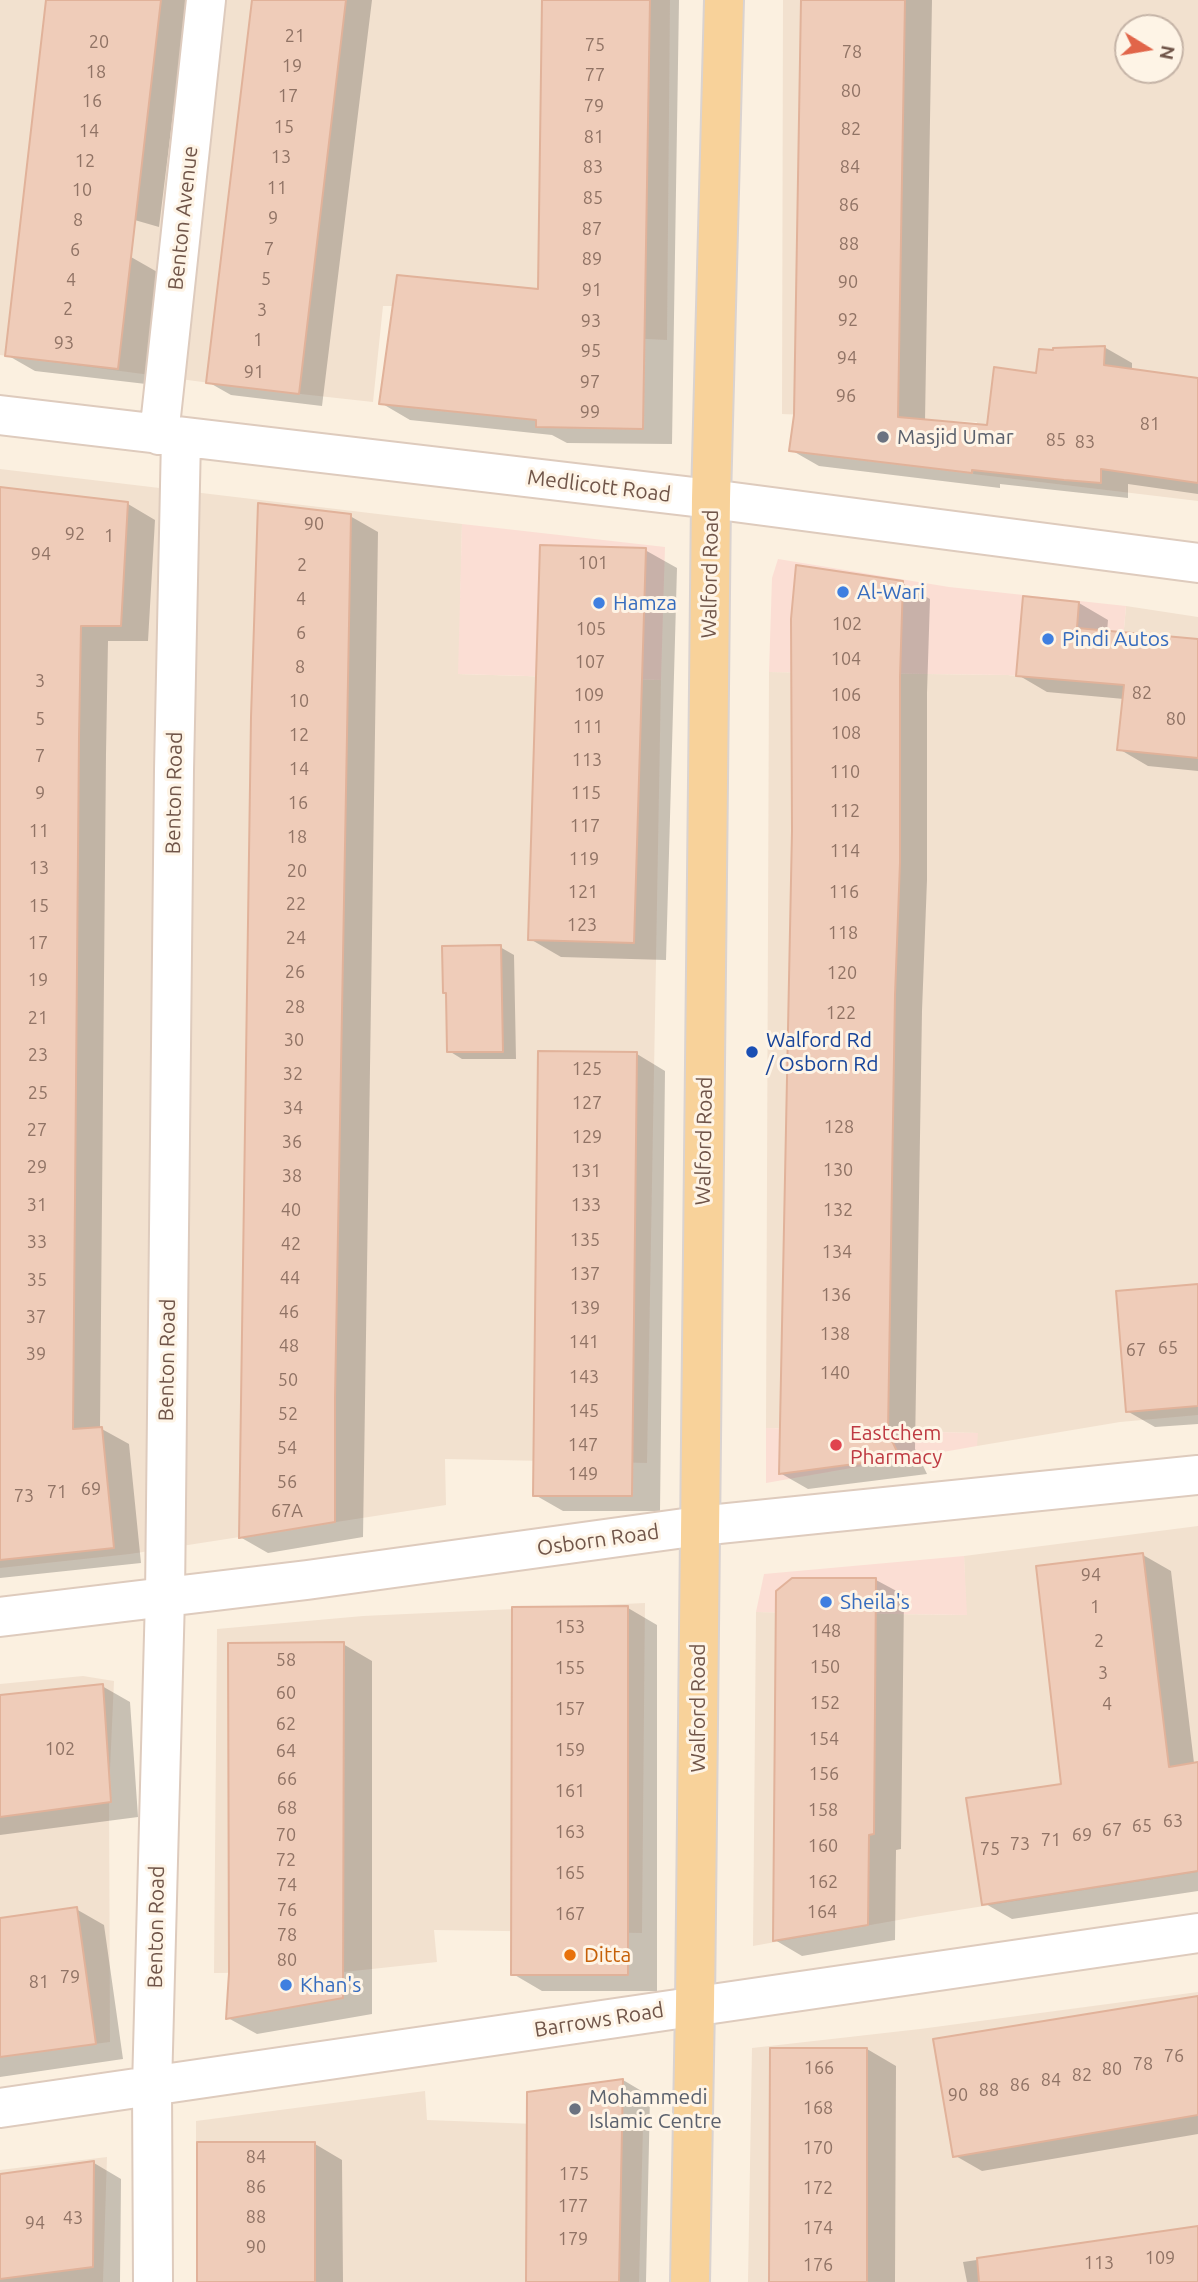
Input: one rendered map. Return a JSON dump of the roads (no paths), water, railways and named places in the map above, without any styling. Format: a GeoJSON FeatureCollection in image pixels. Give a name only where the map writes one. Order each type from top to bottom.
{"type":"FeatureCollection","features":[{"type":"Feature","properties":{"kind":"main road","name":"Walford Road"},"geometry":{"type":"LineString","coordinates":[[690,2282],[711,499],[724,0]]}},
{"type":"Feature","properties":{"kind":"street","name":"Benton Avenue"},"geometry":{"type":"LineString","coordinates":[[170,437],[206,0]]}},
{"type":"Feature","properties":{"kind":"street","name":"Medlicott Road"},"geometry":{"type":"LineString","coordinates":[[0,415],[711,499],[1198,563]]}},
{"type":"Feature","properties":{"kind":"street","name":"Benton Road"},"geometry":{"type":"LineString","coordinates":[[153,2282],[152,2087],[164,1597],[174,770],[170,437]]}},
{"type":"Feature","properties":{"kind":"street","name":"Osborn Road"},"geometry":{"type":"LineString","coordinates":[[0,1617],[307,1580],[699,1526],[1198,1475]]}},
{"type":"Feature","properties":{"kind":"street","name":"Barrows Road"},"geometry":{"type":"LineString","coordinates":[[0,2108],[1198,1933]]}},
{"type":"Feature","properties":{"kind":"place","name":"Masjid Umar"},"geometry":{"type":"Point","coordinates":[883,437]}},
{"type":"Feature","properties":{"kind":"place","name":"Al-Wari"},"geometry":{"type":"Point","coordinates":[843,592]}},
{"type":"Feature","properties":{"kind":"place","name":"Hamza"},"geometry":{"type":"Point","coordinates":[599,603]}},
{"type":"Feature","properties":{"kind":"place","name":"Pindi Autos"},"geometry":{"type":"Point","coordinates":[1048,639]}},
{"type":"Feature","properties":{"kind":"place","name":"Walford Rd / Osborn Rd"},"geometry":{"type":"Point","coordinates":[752,1052]}},
{"type":"Feature","properties":{"kind":"place","name":"Eastchem Pharmacy"},"geometry":{"type":"Point","coordinates":[836,1445]}},
{"type":"Feature","properties":{"kind":"place","name":"Sheila's"},"geometry":{"type":"Point","coordinates":[826,1602]}},
{"type":"Feature","properties":{"kind":"place","name":"Ditta"},"geometry":{"type":"Point","coordinates":[570,1955]}},
{"type":"Feature","properties":{"kind":"place","name":"Khan's"},"geometry":{"type":"Point","coordinates":[286,1985]}},
{"type":"Feature","properties":{"kind":"place","name":"Mohammedi Islamic Centre"},"geometry":{"type":"Point","coordinates":[575,2109]}}]}
